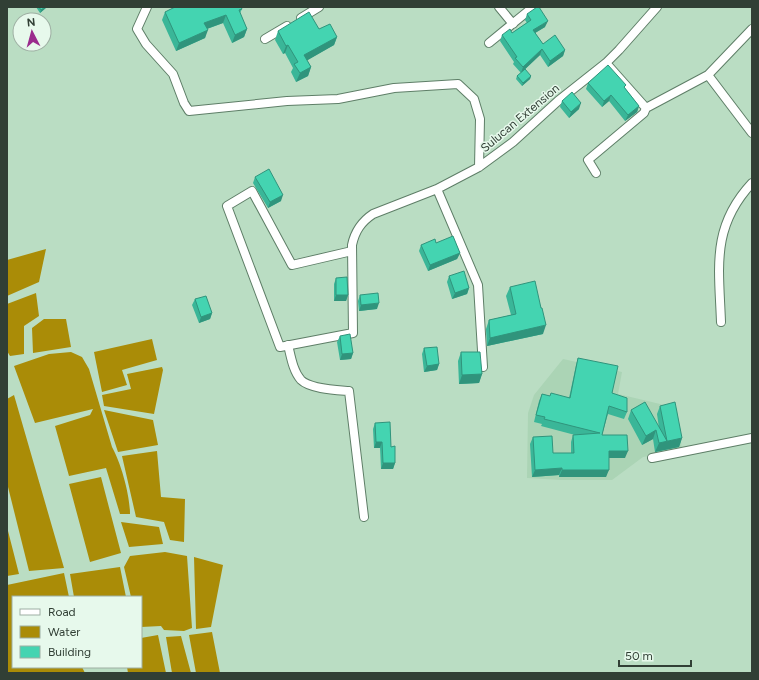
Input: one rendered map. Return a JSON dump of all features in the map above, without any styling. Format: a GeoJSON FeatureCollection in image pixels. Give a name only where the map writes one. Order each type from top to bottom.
{"type":"FeatureCollection","features":[{"type":"Feature","properties":{"kind":"street"},"geometry":{"type":"LineString","coordinates":[[147,7],[137,29],[146,44],[173,74],[184,103],[189,111],[287,101],[338,99],[394,88],[458,84],[474,99],[480,119],[479,167]]}},
{"type":"Feature","properties":{"kind":"street"},"geometry":{"type":"LineString","coordinates":[[265,38],[319,7]]}},
{"type":"Feature","properties":{"kind":"street"},"geometry":{"type":"LineString","coordinates":[[499,7],[512,24]]}},
{"type":"Feature","properties":{"kind":"street"},"geometry":{"type":"LineString","coordinates":[[489,43],[532,7]]}},
{"type":"Feature","properties":{"kind":"street","name":"Sulucan Extension"},"geometry":{"type":"LineString","coordinates":[[288,345],[353,333],[352,251],[355,234],[364,220],[369,216],[437,189],[479,167],[513,142],[558,101],[606,63],[657,7]]}},
{"type":"Feature","properties":{"kind":"street"},"geometry":{"type":"LineString","coordinates":[[596,173],[588,160],[644,113],[646,108],[708,75],[752,29]]}},
{"type":"Feature","properties":{"kind":"street"},"geometry":{"type":"LineString","coordinates":[[606,63],[646,108]]}},
{"type":"Feature","properties":{"kind":"street"},"geometry":{"type":"LineString","coordinates":[[708,75],[752,133]]}},
{"type":"Feature","properties":{"kind":"street"},"geometry":{"type":"LineString","coordinates":[[721,322],[718,264],[721,238],[729,215],[741,194],[752,183]]}},
{"type":"Feature","properties":{"kind":"street"},"geometry":{"type":"LineString","coordinates":[[437,189],[478,285],[483,367]]}},
{"type":"Feature","properties":{"kind":"street"},"geometry":{"type":"LineString","coordinates":[[352,251],[292,265],[252,191],[227,206],[280,347],[288,345],[293,366],[302,381],[322,389],[349,391],[364,517]]}},
{"type":"Feature","properties":{"kind":"street"},"geometry":{"type":"LineString","coordinates":[[652,458],[752,438]]}},
{"type":"Feature","properties":{"kind":"shaded area"},"geometry":{"type":"Polygon","coordinates":[[[563,359],[622,372],[618,394],[677,408],[682,450],[643,457],[612,480],[527,478],[528,413],[534,395],[563,359]]]}},
{"type":"Feature","properties":{"kind":"water"},"geometry":{"type":"Polygon","coordinates":[[[46,249],[39,282],[7,296],[7,260],[46,249]]]}},
{"type":"Feature","properties":{"kind":"water"},"geometry":{"type":"Polygon","coordinates":[[[36,293],[39,316],[24,326],[24,354],[10,356],[7,351],[7,304],[36,293]]]}},
{"type":"Feature","properties":{"kind":"water"},"geometry":{"type":"Polygon","coordinates":[[[44,319],[66,319],[71,347],[33,353],[32,328],[44,319]]]}},
{"type":"Feature","properties":{"kind":"water"},"geometry":{"type":"Polygon","coordinates":[[[152,339],[157,360],[122,370],[127,385],[102,392],[94,352],[152,339]]]}},
{"type":"Feature","properties":{"kind":"water"},"geometry":{"type":"Polygon","coordinates":[[[71,352],[82,357],[89,369],[112,447],[119,462],[124,479],[130,506],[130,514],[120,514],[106,468],[69,476],[55,426],[90,415],[93,409],[35,423],[14,366],[49,354],[71,352]]]}},
{"type":"Feature","properties":{"kind":"water"},"geometry":{"type":"Polygon","coordinates":[[[162,367],[163,370],[154,414],[104,406],[102,395],[131,389],[127,374],[162,367]]]}},
{"type":"Feature","properties":{"kind":"water"},"geometry":{"type":"Polygon","coordinates":[[[14,395],[64,568],[29,571],[7,483],[7,399],[14,395]]]}},
{"type":"Feature","properties":{"kind":"water"},"geometry":{"type":"Polygon","coordinates":[[[104,410],[153,420],[158,445],[118,452],[104,410]]]}},
{"type":"Feature","properties":{"kind":"water"},"geometry":{"type":"Polygon","coordinates":[[[157,451],[161,497],[185,499],[184,542],[170,540],[164,522],[136,517],[122,456],[157,451]]]}},
{"type":"Feature","properties":{"kind":"water"},"geometry":{"type":"Polygon","coordinates":[[[101,477],[121,553],[90,562],[69,484],[101,477]]]}},
{"type":"Feature","properties":{"kind":"water"},"geometry":{"type":"Polygon","coordinates":[[[121,522],[159,527],[163,544],[129,547],[121,522]]]}},
{"type":"Feature","properties":{"kind":"water"},"geometry":{"type":"Polygon","coordinates":[[[7,527],[19,574],[7,576],[7,527]]]}},
{"type":"Feature","properties":{"kind":"water"},"geometry":{"type":"Polygon","coordinates":[[[165,552],[187,556],[192,628],[184,631],[164,630],[161,626],[142,627],[142,596],[131,596],[124,567],[130,556],[165,552]]]}},
{"type":"Feature","properties":{"kind":"water"},"geometry":{"type":"Polygon","coordinates":[[[194,557],[223,565],[211,627],[196,629],[194,557]]]}},
{"type":"Feature","properties":{"kind":"water"},"geometry":{"type":"Polygon","coordinates":[[[120,567],[126,596],[74,596],[70,574],[120,567]]]}},
{"type":"Feature","properties":{"kind":"water"},"geometry":{"type":"Polygon","coordinates":[[[64,573],[69,596],[12,596],[12,668],[82,668],[85,673],[7,673],[7,585],[64,573]]]}},
{"type":"Feature","properties":{"kind":"water"},"geometry":{"type":"Polygon","coordinates":[[[212,632],[220,673],[196,673],[189,635],[212,632]]]}},
{"type":"Feature","properties":{"kind":"water"},"geometry":{"type":"Polygon","coordinates":[[[158,635],[166,673],[128,673],[127,668],[142,668],[142,638],[158,635]]]}},
{"type":"Feature","properties":{"kind":"water"},"geometry":{"type":"Polygon","coordinates":[[[181,636],[191,673],[172,673],[166,637],[181,636]]]}},
{"type":"Feature","properties":{"kind":"building"},"geometry":{"type":"Polygon","coordinates":[[[175,7],[241,7],[242,9],[239,10],[247,29],[235,35],[226,15],[204,23],[208,30],[179,43],[165,12],[175,7]]]}},
{"type":"Feature","properties":{"kind":"building"},"geometry":{"type":"Polygon","coordinates":[[[539,7],[548,21],[533,30],[543,44],[555,35],[565,50],[550,61],[542,49],[523,67],[515,58],[517,57],[502,35],[510,29],[512,33],[531,20],[527,14],[539,7]]]}},
{"type":"Feature","properties":{"kind":"building"},"geometry":{"type":"Polygon","coordinates":[[[309,12],[319,29],[330,24],[337,37],[304,55],[311,67],[300,73],[294,64],[298,62],[288,45],[286,46],[278,31],[309,12]]]}},
{"type":"Feature","properties":{"kind":"building"},"geometry":{"type":"Polygon","coordinates":[[[608,65],[626,85],[624,87],[639,106],[628,115],[611,95],[604,101],[588,83],[608,65]]]}},
{"type":"Feature","properties":{"kind":"building"},"geometry":{"type":"Polygon","coordinates":[[[525,69],[531,76],[523,83],[517,76],[525,69]]]}},
{"type":"Feature","properties":{"kind":"building"},"geometry":{"type":"Polygon","coordinates":[[[572,92],[581,103],[571,112],[562,101],[572,92]]]}},
{"type":"Feature","properties":{"kind":"building"},"geometry":{"type":"Polygon","coordinates":[[[269,169],[283,195],[270,202],[255,177],[269,169]]]}},
{"type":"Feature","properties":{"kind":"building"},"geometry":{"type":"Polygon","coordinates":[[[453,236],[460,253],[430,265],[421,245],[435,239],[436,243],[453,236]]]}},
{"type":"Feature","properties":{"kind":"building"},"geometry":{"type":"Polygon","coordinates":[[[464,271],[469,288],[455,293],[449,276],[464,271]]]}},
{"type":"Feature","properties":{"kind":"building"},"geometry":{"type":"Polygon","coordinates":[[[347,277],[348,295],[336,295],[336,278],[347,277]]]}},
{"type":"Feature","properties":{"kind":"building"},"geometry":{"type":"Polygon","coordinates":[[[535,281],[546,325],[490,338],[489,320],[516,314],[510,287],[535,281]]]}},
{"type":"Feature","properties":{"kind":"building"},"geometry":{"type":"Polygon","coordinates":[[[378,293],[379,303],[361,305],[360,295],[378,293]]]}},
{"type":"Feature","properties":{"kind":"building"},"geometry":{"type":"Polygon","coordinates":[[[206,296],[212,313],[201,317],[195,299],[206,296]]]}},
{"type":"Feature","properties":{"kind":"building"},"geometry":{"type":"Polygon","coordinates":[[[350,334],[353,353],[342,354],[340,336],[350,334]]]}},
{"type":"Feature","properties":{"kind":"building"},"geometry":{"type":"Polygon","coordinates":[[[437,347],[439,364],[427,366],[424,348],[437,347]]]}},
{"type":"Feature","properties":{"kind":"building"},"geometry":{"type":"Polygon","coordinates":[[[461,352],[480,352],[482,374],[462,375],[461,352]]]}},
{"type":"Feature","properties":{"kind":"building"},"geometry":{"type":"Polygon","coordinates":[[[578,358],[618,366],[612,393],[627,398],[627,412],[609,406],[602,435],[627,435],[628,451],[609,451],[609,470],[562,470],[562,468],[535,470],[533,437],[552,436],[553,453],[574,453],[573,435],[600,433],[544,419],[545,417],[536,415],[542,394],[550,396],[551,393],[570,398],[578,358]]]}},
{"type":"Feature","properties":{"kind":"building"},"geometry":{"type":"Polygon","coordinates":[[[645,402],[667,441],[660,406],[675,402],[682,438],[659,443],[656,430],[646,436],[631,410],[645,402]]]}},
{"type":"Feature","properties":{"kind":"building"},"geometry":{"type":"Polygon","coordinates":[[[390,422],[391,447],[395,446],[395,463],[383,463],[382,442],[376,442],[375,423],[390,422]]]}}]}
